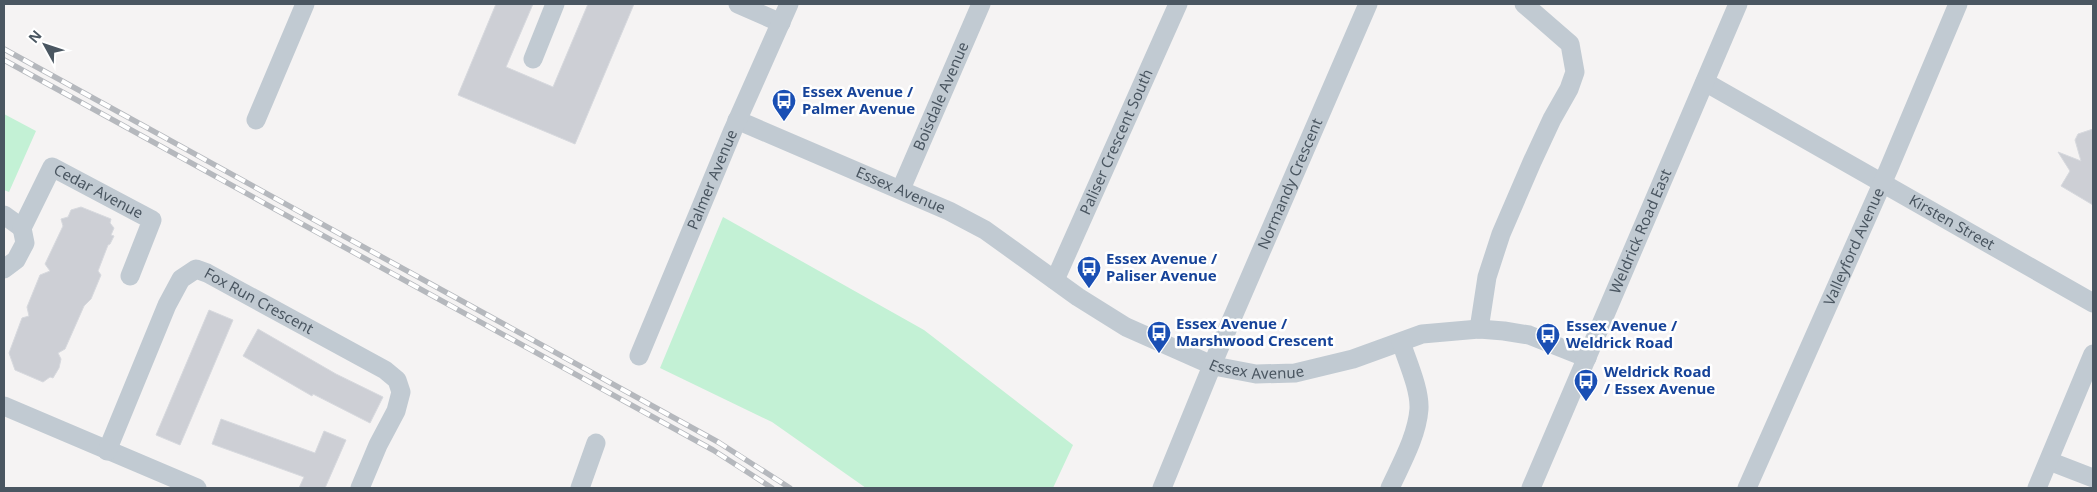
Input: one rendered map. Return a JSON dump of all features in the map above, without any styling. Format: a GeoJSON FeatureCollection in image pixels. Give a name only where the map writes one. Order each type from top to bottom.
{"type":"FeatureCollection","features":[{"type":"Feature","properties":{"kind":"street"},"geometry":{"type":"LineString","coordinates":[[256,120],[305,4]]}},
{"type":"Feature","properties":{"kind":"street"},"geometry":{"type":"LineString","coordinates":[[532,59],[555,4]]}},
{"type":"Feature","properties":{"kind":"street"},"geometry":{"type":"LineString","coordinates":[[738,4],[781,23]]}},
{"type":"Feature","properties":{"kind":"street","name":"Palmer Avenue"},"geometry":{"type":"LineString","coordinates":[[639,356],[737,120],[789,4]]}},
{"type":"Feature","properties":{"kind":"street","name":"Boisdale Avenue"},"geometry":{"type":"LineString","coordinates":[[901,189],[981,4]]}},
{"type":"Feature","properties":{"kind":"street","name":"Paliser Crescent South"},"geometry":{"type":"LineString","coordinates":[[1055,280],[1178,4]]}},
{"type":"Feature","properties":{"kind":"street","name":"Normandy Crescent"},"geometry":{"type":"LineString","coordinates":[[1162,488],[1368,4]]}},
{"type":"Feature","properties":{"kind":"street"},"geometry":{"type":"LineString","coordinates":[[1479,329],[1487,277],[1501,234],[1552,118],[1569,89],[1576,72],[1570,44],[1524,4]]}},
{"type":"Feature","properties":{"kind":"street","name":"Weldrick Road East"},"geometry":{"type":"LineString","coordinates":[[1531,488],[1738,4]]}},
{"type":"Feature","properties":{"kind":"street","name":"Valleyford Avenue"},"geometry":{"type":"LineString","coordinates":[[1747,488],[1958,4]]}},
{"type":"Feature","properties":{"kind":"street","name":"Kirsten Street"},"geometry":{"type":"LineString","coordinates":[[1705,82],[2093,303]]}},
{"type":"Feature","properties":{"kind":"street","name":"Essex Avenue"},"geometry":{"type":"LineString","coordinates":[[737,120],[949,211],[985,230],[1078,297],[1126,327],[1214,366],[1256,374],[1295,373],[1354,359],[1422,334],[1479,329],[1504,330],[1530,335],[1587,358]]}},
{"type":"Feature","properties":{"kind":"street","name":"Cedar Avenue"},"geometry":{"type":"LineString","coordinates":[[4,269],[16,260],[25,243],[22,228],[52,167],[152,220],[130,276]]}},
{"type":"Feature","properties":{"kind":"street"},"geometry":{"type":"LineString","coordinates":[[4,215],[22,228]]}},
{"type":"Feature","properties":{"kind":"street","name":"Fox Run Crescent"},"geometry":{"type":"LineString","coordinates":[[107,451],[167,305],[181,279],[196,269],[207,273],[385,370],[397,380],[401,392],[396,411],[378,445],[360,488]]}},
{"type":"Feature","properties":{"kind":"street"},"geometry":{"type":"LineString","coordinates":[[1390,488],[1414,430],[1419,408],[1414,383],[1401,342]]}},
{"type":"Feature","properties":{"kind":"street"},"geometry":{"type":"LineString","coordinates":[[2037,488],[2093,354]]}},
{"type":"Feature","properties":{"kind":"street"},"geometry":{"type":"LineString","coordinates":[[4,406],[197,488]]}},
{"type":"Feature","properties":{"kind":"street"},"geometry":{"type":"LineString","coordinates":[[580,488],[596,443]]}},
{"type":"Feature","properties":{"kind":"street"},"geometry":{"type":"LineString","coordinates":[[2049,461],[2093,478]]}},
{"type":"Feature","properties":{"kind":"green space"},"geometry":{"type":"Polygon","coordinates":[[[4,114],[36,131],[9,192],[4,190],[4,114]]]}},
{"type":"Feature","properties":{"kind":"green space"},"geometry":{"type":"Polygon","coordinates":[[[723,217],[924,330],[1073,445],[1053,488],[866,488],[772,422],[660,368],[723,217]]]}},
{"type":"Feature","properties":{"kind":"building"},"geometry":{"type":"Polygon","coordinates":[[[496,4],[533,4],[506,67],[553,87],[588,4],[634,4],[575,144],[458,95],[496,4]]]}},
{"type":"Feature","properties":{"kind":"building"},"geometry":{"type":"Polygon","coordinates":[[[2093,129],[2093,205],[2061,186],[2070,171],[2058,152],[2081,161],[2075,140],[2078,134],[2093,129]]]}},
{"type":"Feature","properties":{"kind":"building"},"geometry":{"type":"Polygon","coordinates":[[[81,207],[111,219],[110,223],[114,228],[111,235],[114,236],[108,245],[98,271],[101,275],[91,299],[84,306],[65,349],[58,353],[61,359],[59,368],[53,378],[50,377],[43,382],[15,370],[9,353],[22,318],[29,316],[27,307],[40,275],[50,271],[45,264],[63,226],[61,219],[68,217],[71,210],[81,207]]]}},
{"type":"Feature","properties":{"kind":"building"},"geometry":{"type":"Polygon","coordinates":[[[209,310],[233,320],[180,445],[156,435],[209,310]]]}},
{"type":"Feature","properties":{"kind":"building"},"geometry":{"type":"Polygon","coordinates":[[[258,329],[336,374],[383,397],[370,423],[313,394],[312,396],[243,356],[258,329]]]}},
{"type":"Feature","properties":{"kind":"building"},"geometry":{"type":"Polygon","coordinates":[[[221,419],[315,453],[324,431],[346,440],[325,488],[299,488],[304,477],[212,444],[221,419]]]}},
{"type":"Feature","properties":{"kind":"railway"},"geometry":{"type":"LineString","coordinates":[[4,49],[718,442],[790,488]]}},
{"type":"Feature","properties":{"kind":"railway"},"geometry":{"type":"LineString","coordinates":[[4,60],[713,450],[772,488]]}},
{"type":"Feature","properties":{"kind":"place","name":"Essex Avenue / Palmer Avenue"},"geometry":{"type":"Point","coordinates":[784,122]}},
{"type":"Feature","properties":{"kind":"place","name":"Essex Avenue / Paliser Avenue"},"geometry":{"type":"Point","coordinates":[1089,289]}},
{"type":"Feature","properties":{"kind":"place","name":"Essex Avenue / Marshwood Crescent"},"geometry":{"type":"Point","coordinates":[1159,354]}},
{"type":"Feature","properties":{"kind":"place","name":"Essex Avenue / Weldrick Road"},"geometry":{"type":"Point","coordinates":[1548,356]}},
{"type":"Feature","properties":{"kind":"place","name":"Weldrick Road / Essex Avenue"},"geometry":{"type":"Point","coordinates":[1586,402]}}]}
